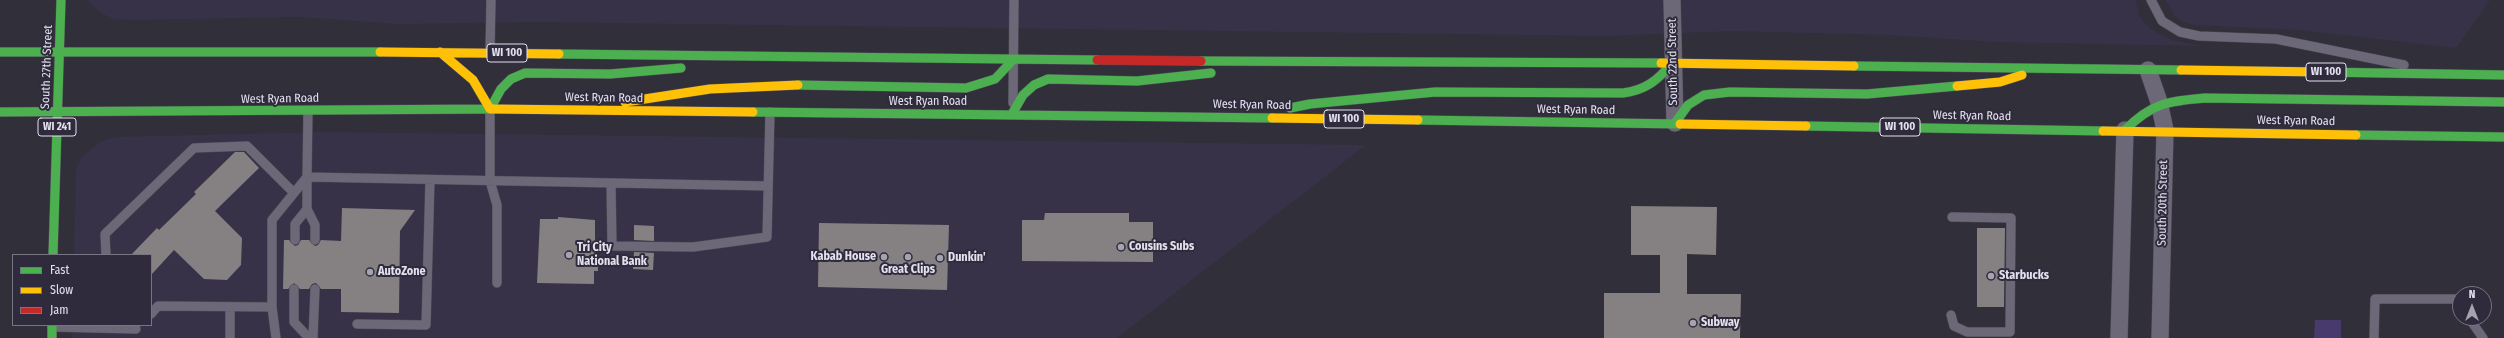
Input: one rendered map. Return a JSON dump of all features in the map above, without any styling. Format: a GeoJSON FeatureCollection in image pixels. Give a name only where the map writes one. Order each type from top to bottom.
{"type":"FeatureCollection","features":[{"type":"Feature","properties":{"kind":"main road","name":"South 27th Street"},"geometry":{"type":"LineString","coordinates":[[53,254],[61,0]]}},
{"type":"Feature","properties":{"kind":"main road","name":"WI 100"},"geometry":{"type":"LineString","coordinates":[[0,52],[440,52],[1013,60],[1672,63],[2504,75]]}},
{"type":"Feature","properties":{"kind":"main road"},"geometry":{"type":"LineString","coordinates":[[440,52],[473,80],[490,109]]}},
{"type":"Feature","properties":{"kind":"main road"},"geometry":{"type":"LineString","coordinates":[[490,109],[501,89],[510,79],[525,74],[610,74],[677,69],[747,56]]}},
{"type":"Feature","properties":{"kind":"main road"},"geometry":{"type":"LineString","coordinates":[[587,110],[660,94],[747,85],[966,88],[995,79],[1013,60]]}},
{"type":"Feature","properties":{"kind":"main road"},"geometry":{"type":"LineString","coordinates":[[1012,114],[1023,95],[1034,85],[1048,79],[1137,81],[1216,73],[1268,61]]}},
{"type":"Feature","properties":{"kind":"main road"},"geometry":{"type":"LineString","coordinates":[[1248,117],[1310,104],[1435,92],[1612,94],[1639,92],[1657,81],[1672,63]]}},
{"type":"Feature","properties":{"kind":"main road"},"geometry":{"type":"LineString","coordinates":[[1675,123],[1688,106],[1704,95],[1730,92],[1867,94],[2000,82],[2044,68]]}},
{"type":"Feature","properties":{"kind":"main road"},"geometry":{"type":"LineString","coordinates":[[2125,130],[2143,110],[2159,102],[2205,98],[2504,102]]}},
{"type":"Feature","properties":{"kind":"main road","name":"West Ryan Road"},"geometry":{"type":"LineString","coordinates":[[0,112],[57,113],[490,109],[1012,114],[2165,130],[2504,137]]}},
{"type":"Feature","properties":{"kind":"main road"},"geometry":{"type":"LineString","coordinates":[[52,326],[52,338]]}},
{"type":"Feature","properties":{"kind":"street","name":"South 22nd Street"},"geometry":{"type":"LineString","coordinates":[[1672,0],[1672,63],[1675,123]]}},
{"type":"Feature","properties":{"kind":"street","name":"South 20th Street"},"geometry":{"type":"LineString","coordinates":[[2148,70],[2159,102],[2165,130],[2160,338]]}},
{"type":"Feature","properties":{"kind":"street"},"geometry":{"type":"LineString","coordinates":[[2119,338],[2125,130]]}},
{"type":"Feature","properties":{"kind":"lane"},"geometry":{"type":"LineString","coordinates":[[490,53],[491,0]]}},
{"type":"Feature","properties":{"kind":"lane"},"geometry":{"type":"LineString","coordinates":[[1012,114],[1014,0]]}},
{"type":"Feature","properties":{"kind":"lane"},"geometry":{"type":"LineString","coordinates":[[2151,0],[2162,21],[2180,32],[2199,36],[2276,39],[2452,74]]}},
{"type":"Feature","properties":{"kind":"lane"},"geometry":{"type":"LineString","coordinates":[[490,109],[490,181],[497,205],[497,283]]}},
{"type":"Feature","properties":{"kind":"lane"},"geometry":{"type":"LineString","coordinates":[[308,111],[307,209],[315,225],[315,240]]}},
{"type":"Feature","properties":{"kind":"lane"},"geometry":{"type":"LineString","coordinates":[[611,183],[612,246],[693,247],[768,237],[770,112]]}},
{"type":"Feature","properties":{"kind":"lane"},"geometry":{"type":"LineString","coordinates":[[106,254],[105,234],[194,148],[247,146],[294,193]]}},
{"type":"Feature","properties":{"kind":"lane"},"geometry":{"type":"LineString","coordinates":[[307,177],[768,186]]}},
{"type":"Feature","properties":{"kind":"lane"},"geometry":{"type":"LineString","coordinates":[[276,338],[272,308],[272,220],[307,177]]}},
{"type":"Feature","properties":{"kind":"lane"},"geometry":{"type":"LineString","coordinates":[[356,324],[426,325],[430,180]]}},
{"type":"Feature","properties":{"kind":"lane"},"geometry":{"type":"LineString","coordinates":[[295,240],[295,224],[307,209]]}},
{"type":"Feature","properties":{"kind":"lane"},"geometry":{"type":"LineString","coordinates":[[1950,315],[1954,326],[1967,332],[2010,332],[2010,218],[1952,217]]}},
{"type":"Feature","properties":{"kind":"lane"},"geometry":{"type":"LineString","coordinates":[[294,289],[294,322],[309,338]]}},
{"type":"Feature","properties":{"kind":"lane"},"geometry":{"type":"LineString","coordinates":[[313,338],[315,289]]}},
{"type":"Feature","properties":{"kind":"lane"},"geometry":{"type":"LineString","coordinates":[[2374,338],[2375,298],[2452,300]]}},
{"type":"Feature","properties":{"kind":"lane"},"geometry":{"type":"LineString","coordinates":[[152,313],[158,306],[272,308]]}},
{"type":"Feature","properties":{"kind":"lane"},"geometry":{"type":"LineString","coordinates":[[230,307],[230,338]]}},
{"type":"Feature","properties":{"kind":"lane"},"geometry":{"type":"LineString","coordinates":[[52,326],[137,331]]}},
{"type":"Feature","properties":{"kind":"lane"},"geometry":{"type":"LineString","coordinates":[[2474,326],[2483,338]]}},
{"type":"Feature","properties":{"kind":"shaded area"},"geometry":{"type":"Polygon","coordinates":[[[87,0],[2136,0],[2139,16],[2145,24],[2156,32],[2171,40],[2204,46],[1996,42],[1889,35],[1733,31],[1606,36],[535,22],[398,24],[300,17],[132,20],[115,19],[102,14],[87,0]]]}},
{"type":"Feature","properties":{"kind":"shaded area"},"geometry":{"type":"Polygon","coordinates":[[[2165,0],[2490,0],[2456,48],[2300,30],[2194,25],[2183,22],[2175,16],[2165,0]]]}},
{"type":"Feature","properties":{"kind":"shaded area"},"geometry":{"type":"Polygon","coordinates":[[[324,132],[1366,145],[1117,338],[72,338],[72,326],[152,326],[152,254],[74,254],[76,170],[81,158],[90,150],[102,141],[116,137],[324,132]]]}},
{"type":"Feature","properties":{"kind":"shaded area"},"geometry":{"type":"Polygon","coordinates":[[[2315,320],[2341,320],[2341,338],[2314,338],[2315,320]]]}},
{"type":"Feature","properties":{"kind":"building"},"geometry":{"type":"Polygon","coordinates":[[[235,152],[244,152],[259,168],[215,211],[242,238],[241,265],[227,280],[204,279],[174,250],[152,274],[152,254],[132,254],[157,228],[159,230],[196,194],[194,192],[235,152]]]}},
{"type":"Feature","properties":{"kind":"building"},"geometry":{"type":"Polygon","coordinates":[[[1631,206],[1717,207],[1716,255],[1687,254],[1687,294],[1741,294],[1740,338],[1604,338],[1604,293],[1660,293],[1660,255],[1631,255],[1631,206]]]}},
{"type":"Feature","properties":{"kind":"building","name":"AutoZone"},"geometry":{"type":"Polygon","coordinates":[[[342,208],[415,210],[400,231],[399,313],[341,312],[341,289],[321,289],[316,283],[312,284],[309,289],[300,289],[294,283],[288,289],[283,289],[284,240],[289,240],[295,246],[298,245],[301,240],[309,240],[315,246],[318,245],[321,240],[341,241],[342,208]]]}},
{"type":"Feature","properties":{"kind":"building"},"geometry":{"type":"Polygon","coordinates":[[[1045,213],[1129,213],[1129,222],[1153,222],[1153,262],[1022,261],[1022,220],[1044,220],[1045,213]]]}},
{"type":"Feature","properties":{"kind":"building","name":"Tri City National Bank"},"geometry":{"type":"Polygon","coordinates":[[[558,217],[595,220],[595,240],[598,240],[598,271],[594,271],[594,284],[537,283],[540,219],[558,219],[558,217]]]}},
{"type":"Feature","properties":{"kind":"building"},"geometry":{"type":"Polygon","coordinates":[[[819,223],[949,225],[947,290],[818,287],[819,223]]]}},
{"type":"Feature","properties":{"kind":"building"},"geometry":{"type":"Polygon","coordinates":[[[634,225],[654,226],[654,241],[634,240],[634,225]]]}},
{"type":"Feature","properties":{"kind":"building","name":"Starbucks"},"geometry":{"type":"Polygon","coordinates":[[[1977,228],[2005,228],[2004,307],[1977,307],[1977,228]]]}},
{"type":"Feature","properties":{"kind":"building"},"geometry":{"type":"Polygon","coordinates":[[[634,252],[654,253],[653,270],[633,269],[634,252]]]}},
{"type":"Feature","properties":{"kind":"traffic: fast"},"geometry":{"type":"LineString","coordinates":[[53,254],[61,0]]}},
{"type":"Feature","properties":{"kind":"traffic: fast"},"geometry":{"type":"LineString","coordinates":[[0,52],[380,52]]}},
{"type":"Feature","properties":{"kind":"traffic: fast"},"geometry":{"type":"LineString","coordinates":[[559,54],[1097,60]]}},
{"type":"Feature","properties":{"kind":"traffic: fast"},"geometry":{"type":"LineString","coordinates":[[798,85],[966,88],[995,79],[1013,60]]}},
{"type":"Feature","properties":{"kind":"traffic: fast"},"geometry":{"type":"LineString","coordinates":[[1201,61],[1661,63]]}},
{"type":"Feature","properties":{"kind":"traffic: fast"},"geometry":{"type":"LineString","coordinates":[[1290,108],[1310,104],[1435,92],[1623,93],[1645,87],[1662,74],[1672,63]]}},
{"type":"Feature","properties":{"kind":"traffic: fast"},"geometry":{"type":"LineString","coordinates":[[1854,66],[2181,70]]}},
{"type":"Feature","properties":{"kind":"traffic: fast"},"geometry":{"type":"LineString","coordinates":[[490,109],[501,89],[511,79],[525,73],[610,74],[681,68]]}},
{"type":"Feature","properties":{"kind":"traffic: fast"},"geometry":{"type":"LineString","coordinates":[[2321,72],[2504,75]]}},
{"type":"Feature","properties":{"kind":"traffic: fast"},"geometry":{"type":"LineString","coordinates":[[1012,114],[1023,95],[1034,85],[1048,79],[1137,81],[1211,73]]}},
{"type":"Feature","properties":{"kind":"traffic: fast"},"geometry":{"type":"LineString","coordinates":[[1675,123],[1688,105],[1704,95],[1730,92],[1867,94],[1957,86]]}},
{"type":"Feature","properties":{"kind":"traffic: fast"},"geometry":{"type":"LineString","coordinates":[[2125,130],[2144,114],[2161,105],[2181,100],[2205,98],[2504,102]]}},
{"type":"Feature","properties":{"kind":"traffic: fast"},"geometry":{"type":"LineString","coordinates":[[0,112],[493,109]]}},
{"type":"Feature","properties":{"kind":"traffic: fast"},"geometry":{"type":"LineString","coordinates":[[753,112],[1272,118]]}},
{"type":"Feature","properties":{"kind":"traffic: fast"},"geometry":{"type":"LineString","coordinates":[[1418,120],[1680,124]]}},
{"type":"Feature","properties":{"kind":"traffic: fast"},"geometry":{"type":"LineString","coordinates":[[1806,126],[2103,131]]}},
{"type":"Feature","properties":{"kind":"traffic: fast"},"geometry":{"type":"LineString","coordinates":[[2356,135],[2504,137]]}},
{"type":"Feature","properties":{"kind":"traffic: fast"},"geometry":{"type":"LineString","coordinates":[[52,326],[52,338]]}},
{"type":"Feature","properties":{"kind":"traffic: slow"},"geometry":{"type":"LineString","coordinates":[[380,52],[559,54]]}},
{"type":"Feature","properties":{"kind":"traffic: slow"},"geometry":{"type":"LineString","coordinates":[[440,52],[473,80],[490,109]]}},
{"type":"Feature","properties":{"kind":"traffic: slow"},"geometry":{"type":"LineString","coordinates":[[1661,63],[1854,66]]}},
{"type":"Feature","properties":{"kind":"traffic: slow"},"geometry":{"type":"LineString","coordinates":[[2181,70],[2321,72]]}},
{"type":"Feature","properties":{"kind":"traffic: slow"},"geometry":{"type":"LineString","coordinates":[[1957,86],[2000,82],[2022,75]]}},
{"type":"Feature","properties":{"kind":"traffic: slow"},"geometry":{"type":"LineString","coordinates":[[625,102],[710,89],[798,85]]}},
{"type":"Feature","properties":{"kind":"traffic: slow"},"geometry":{"type":"LineString","coordinates":[[493,109],[753,112]]}},
{"type":"Feature","properties":{"kind":"traffic: slow"},"geometry":{"type":"LineString","coordinates":[[1272,118],[1418,120]]}},
{"type":"Feature","properties":{"kind":"traffic: slow"},"geometry":{"type":"LineString","coordinates":[[1680,124],[1806,126]]}},
{"type":"Feature","properties":{"kind":"traffic: slow"},"geometry":{"type":"LineString","coordinates":[[2103,131],[2356,135]]}},
{"type":"Feature","properties":{"kind":"traffic: jam"},"geometry":{"type":"LineString","coordinates":[[1097,60],[1201,61]]}},
{"type":"Feature","properties":{"kind":"place","name":"Cousins Subs"},"geometry":{"type":"Point","coordinates":[1121,247]}},
{"type":"Feature","properties":{"kind":"place","name":"Tri City National Bank"},"geometry":{"type":"Point","coordinates":[569,255]}},
{"type":"Feature","properties":{"kind":"place","name":"Kabab House"},"geometry":{"type":"Point","coordinates":[884,257]}},
{"type":"Feature","properties":{"kind":"place","name":"Great Clips"},"geometry":{"type":"Point","coordinates":[908,257]}},
{"type":"Feature","properties":{"kind":"place","name":"Dunkin'"},"geometry":{"type":"Point","coordinates":[940,258]}},
{"type":"Feature","properties":{"kind":"place","name":"AutoZone"},"geometry":{"type":"Point","coordinates":[370,272]}},
{"type":"Feature","properties":{"kind":"place","name":"Starbucks"},"geometry":{"type":"Point","coordinates":[1991,276]}},
{"type":"Feature","properties":{"kind":"place","name":"Subway"},"geometry":{"type":"Point","coordinates":[1693,323]}}]}
